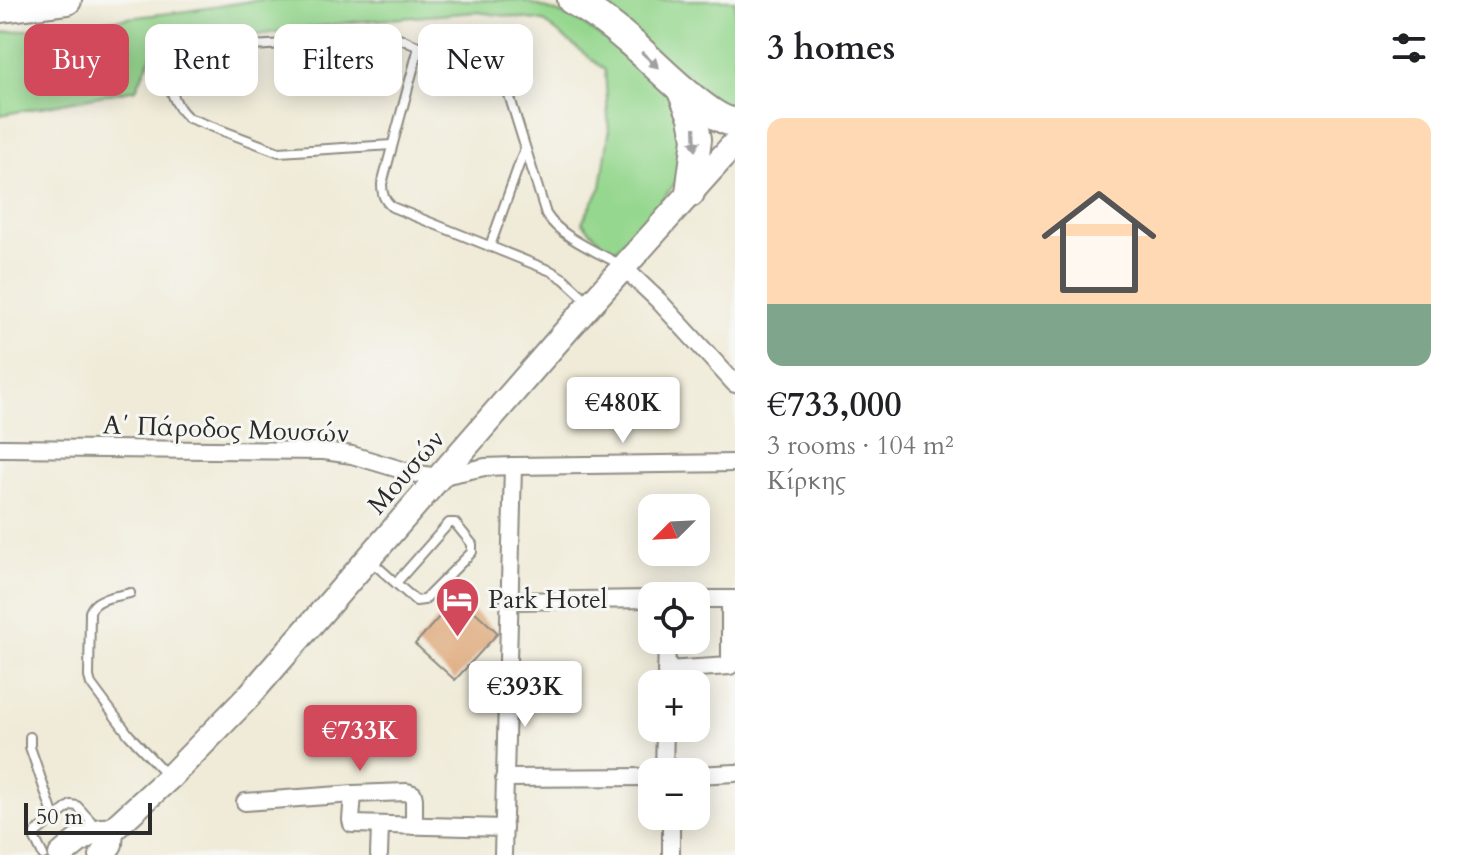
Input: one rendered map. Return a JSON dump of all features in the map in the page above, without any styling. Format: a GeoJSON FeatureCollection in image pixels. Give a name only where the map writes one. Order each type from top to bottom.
{"type":"FeatureCollection","features":[{"type":"Feature","properties":{"kind":"highway"},"geometry":{"type":"LineString","coordinates":[[0,8],[67,0]]}},
{"type":"Feature","properties":{"kind":"highway"},"geometry":{"type":"LineString","coordinates":[[572,0],[626,38],[721,119],[735,122]]}},
{"type":"Feature","properties":{"kind":"highway"},"geometry":{"type":"LineString","coordinates":[[681,88],[693,117],[697,139],[690,193]]}},
{"type":"Feature","properties":{"kind":"main road","name":"Μουσών"},"geometry":{"type":"LineString","coordinates":[[61,855],[92,831],[105,830],[170,777],[248,697],[438,477],[735,143]]}},
{"type":"Feature","properties":{"kind":"main road","name":"Μουσών"},"geometry":{"type":"LineString","coordinates":[[102,855],[110,844],[105,830]]}},
{"type":"Feature","properties":{"kind":"street"},"geometry":{"type":"LineString","coordinates":[[623,267],[658,300],[735,384]]}},
{"type":"Feature","properties":{"kind":"street","name":"Α΄ Πάροδος Μουσών"},"geometry":{"type":"LineString","coordinates":[[0,448],[324,451],[438,477],[485,467],[735,463]]}},
{"type":"Feature","properties":{"kind":"street"},"geometry":{"type":"LineString","coordinates":[[503,855],[513,466]]}},
{"type":"Feature","properties":{"kind":"street"},"geometry":{"type":"LineString","coordinates":[[509,601],[638,599]]}},
{"type":"Feature","properties":{"kind":"street"},"geometry":{"type":"LineString","coordinates":[[707,670],[730,666],[733,599],[710,599]]}},
{"type":"Feature","properties":{"kind":"street"},"geometry":{"type":"LineString","coordinates":[[710,774],[735,773]]}},
{"type":"Feature","properties":{"kind":"street"},"geometry":{"type":"LineString","coordinates":[[504,778],[638,777]]}},
{"type":"Feature","properties":{"kind":"street"},"geometry":{"type":"LineString","coordinates":[[353,794],[352,824],[504,828]]}},
{"type":"Feature","properties":{"kind":"street"},"geometry":{"type":"LineString","coordinates":[[245,802],[353,794],[413,794],[414,826]]}},
{"type":"Feature","properties":{"kind":"street"},"geometry":{"type":"LineString","coordinates":[[379,855],[380,826]]}},
{"type":"Feature","properties":{"kind":"street"},"geometry":{"type":"LineString","coordinates":[[671,830],[671,855]]}},
{"type":"Feature","properties":{"kind":"lane"},"geometry":{"type":"LineString","coordinates":[[392,145],[279,152],[182,113],[169,79],[169,70],[182,55],[208,49],[392,37],[418,47]]}},
{"type":"Feature","properties":{"kind":"lane"},"geometry":{"type":"LineString","coordinates":[[418,51],[382,184],[386,202],[551,271],[591,304]]}},
{"type":"Feature","properties":{"kind":"lane"},"geometry":{"type":"LineString","coordinates":[[510,96],[551,223],[623,267]]}},
{"type":"Feature","properties":{"kind":"lane"},"geometry":{"type":"LineString","coordinates":[[490,246],[526,146]]}},
{"type":"Feature","properties":{"kind":"lane"},"geometry":{"type":"LineString","coordinates":[[368,558],[416,601],[424,600],[472,552],[472,544],[455,523],[449,523],[396,583]]}},
{"type":"Feature","properties":{"kind":"lane"},"geometry":{"type":"LineString","coordinates":[[130,593],[96,602],[92,606],[89,677],[129,735],[170,777]]}},
{"type":"Feature","properties":{"kind":"lane"},"geometry":{"type":"LineString","coordinates":[[30,737],[30,747],[54,817]]}},
{"type":"Feature","properties":{"kind":"lane"},"geometry":{"type":"LineString","coordinates":[[43,855],[34,836],[54,817],[74,805],[105,830]]}},
{"type":"Feature","properties":{"kind":"green space"},"geometry":{"type":"Polygon","coordinates":[[[257,0],[522,0],[576,19],[634,61],[674,99],[683,120],[688,155],[680,177],[612,254],[582,222],[601,187],[609,133],[605,70],[543,21],[476,12],[337,24],[274,24],[274,33],[258,35],[258,24],[145,24],[145,69],[136,89],[129,90],[129,24],[76,24],[257,0]]]}},
{"type":"Feature","properties":{"kind":"green space"},"geometry":{"type":"Polygon","coordinates":[[[578,0],[735,0],[735,113],[578,0]]]}},
{"type":"Feature","properties":{"kind":"green space"},"geometry":{"type":"Polygon","coordinates":[[[24,30],[24,96],[99,96],[0,115],[0,33],[24,30]]]}},
{"type":"Feature","properties":{"kind":"building","name":"Park Hotel"},"geometry":{"type":"Polygon","coordinates":[[[458,596],[498,633],[455,680],[415,644],[458,596]]]}},
{"type":"Feature","properties":{"kind":"place","name":"Park Hotel"},"geometry":{"type":"Point","coordinates":[457,638]}}]}
